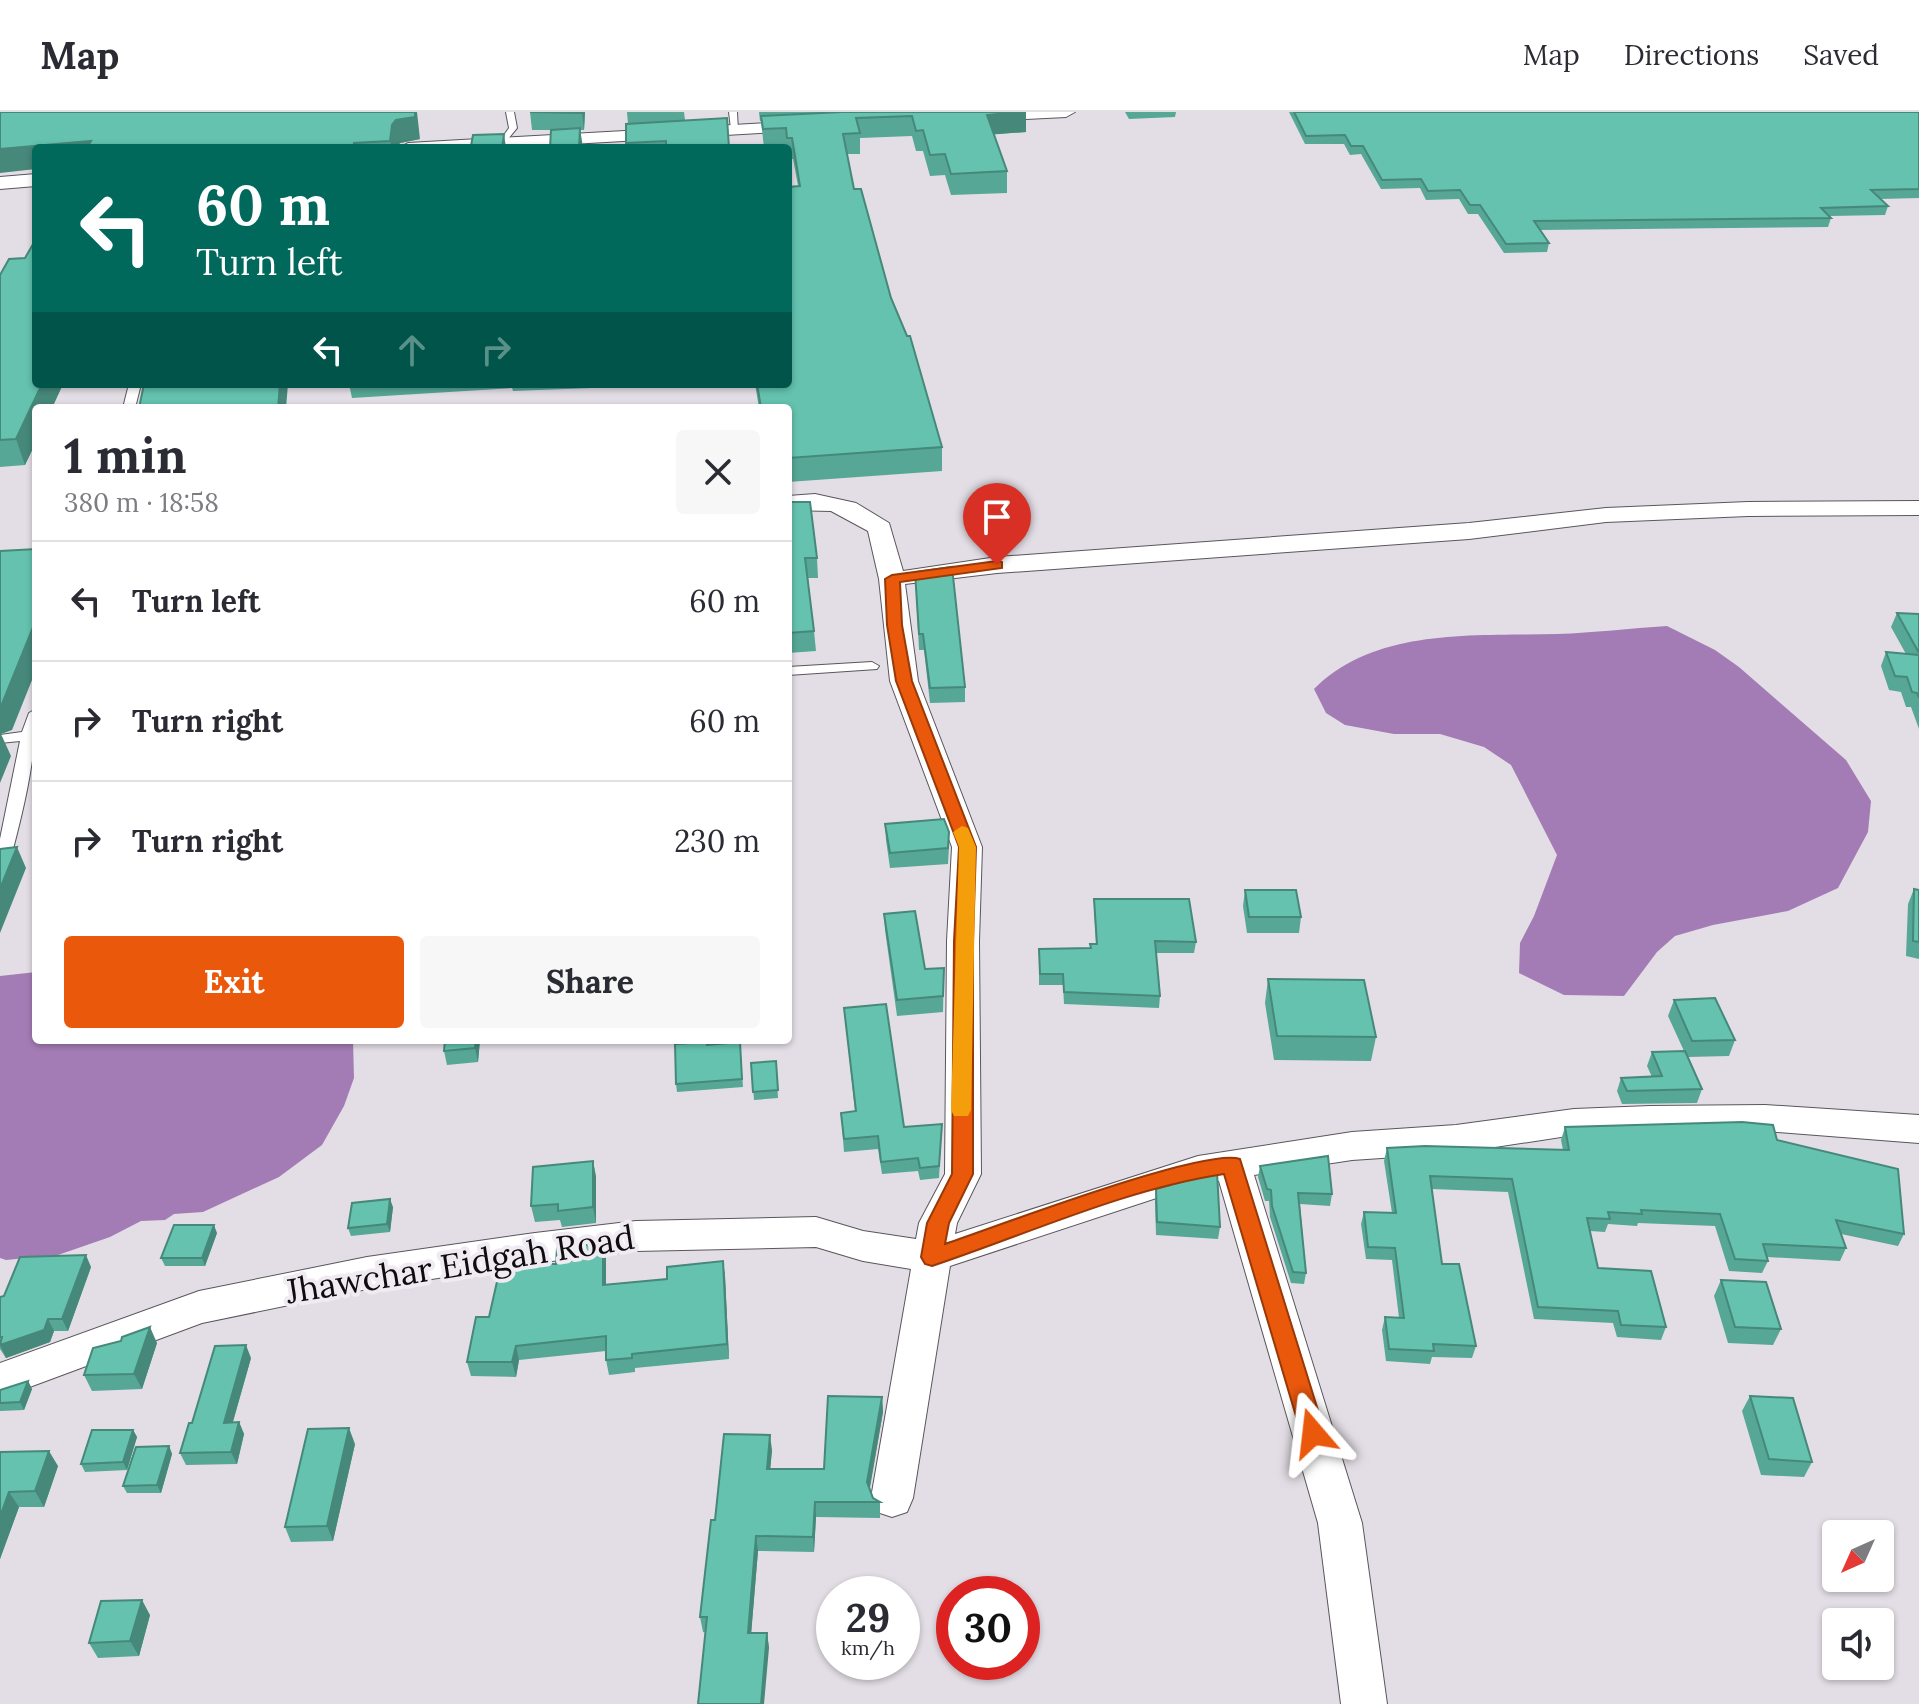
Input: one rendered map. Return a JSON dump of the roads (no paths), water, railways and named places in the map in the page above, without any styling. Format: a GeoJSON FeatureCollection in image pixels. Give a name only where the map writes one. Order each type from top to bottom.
{"type":"FeatureCollection","features":[{"type":"Feature","properties":{"kind":"street"},"geometry":{"type":"LineString","coordinates":[[975,117],[1066,112]]}},
{"type":"Feature","properties":{"kind":"street"},"geometry":{"type":"LineString","coordinates":[[471,144],[734,120],[824,125]]}},
{"type":"Feature","properties":{"kind":"street"},"geometry":{"type":"LineString","coordinates":[[0,183],[32,180]]}},
{"type":"Feature","properties":{"kind":"street"},"geometry":{"type":"LineString","coordinates":[[792,503],[821,502],[850,507],[880,528],[892,579],[904,681],[967,847],[963,941],[963,1174],[938,1223],[892,1498]]}},
{"type":"Feature","properties":{"kind":"street"},"geometry":{"type":"LineString","coordinates":[[892,579],[997,565],[1337,542],[1606,515],[1748,509],[1919,508]]}},
{"type":"Feature","properties":{"kind":"street"},"geometry":{"type":"LineString","coordinates":[[932,1257],[1129,1190],[1198,1170],[1352,1146],[1456,1139],[1574,1122],[1765,1118],[1919,1129]]}},
{"type":"Feature","properties":{"kind":"street"},"geometry":{"type":"LineString","coordinates":[[1232,1164],[1340,1523],[1364,1704]]}},
{"type":"Feature","properties":{"kind":"street","name":"Jhawchar Eidgah Road"},"geometry":{"type":"LineString","coordinates":[[0,1381],[199,1307],[367,1273],[535,1248],[636,1236],[816,1232],[863,1246],[932,1257]]}},
{"type":"Feature","properties":{"kind":"lane"},"geometry":{"type":"LineString","coordinates":[[503,142],[513,128],[510,112]]}},
{"type":"Feature","properties":{"kind":"lane"},"geometry":{"type":"LineString","coordinates":[[792,671],[872,666]]}},
{"type":"Feature","properties":{"kind":"lane"},"geometry":{"type":"LineString","coordinates":[[0,739],[32,735],[0,868]]}}]}
